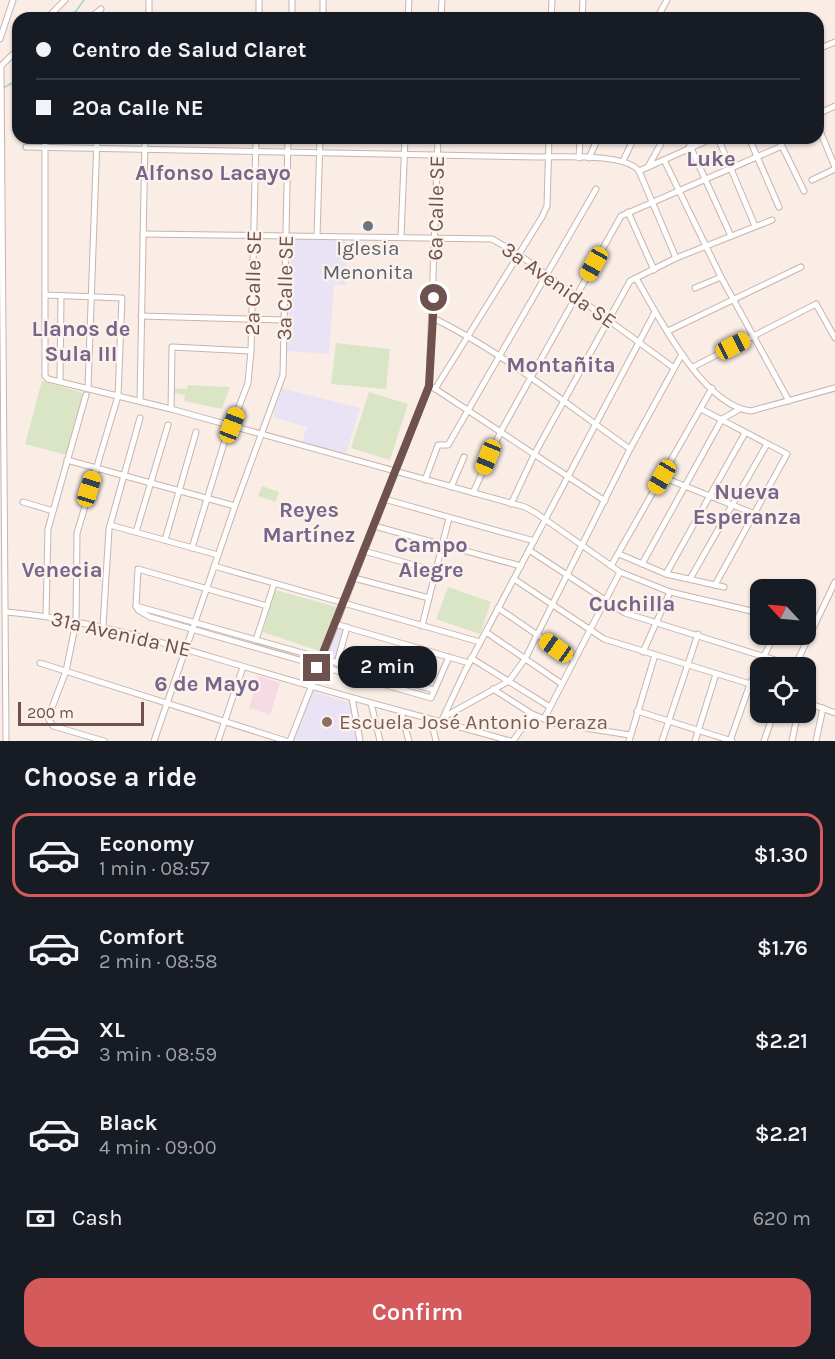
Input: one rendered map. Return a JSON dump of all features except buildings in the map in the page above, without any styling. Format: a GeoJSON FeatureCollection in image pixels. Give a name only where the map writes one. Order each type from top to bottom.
{"type":"FeatureCollection","features":[{"type":"Feature","properties":{"kind":"street"},"geometry":{"type":"LineString","coordinates":[[0,39],[13,0]]}},
{"type":"Feature","properties":{"kind":"street"},"geometry":{"type":"LineString","coordinates":[[53,12],[65,0]]}},
{"type":"Feature","properties":{"kind":"street"},"geometry":{"type":"LineString","coordinates":[[6,741],[2,630],[6,612],[1,66],[12,55]]}},
{"type":"Feature","properties":{"kind":"street"},"geometry":{"type":"LineString","coordinates":[[812,180],[835,168],[824,141]]}},
{"type":"Feature","properties":{"kind":"street"},"geometry":{"type":"LineString","coordinates":[[88,388],[97,144]]}},
{"type":"Feature","properties":{"kind":"street"},"geometry":{"type":"LineString","coordinates":[[140,401],[145,144]]}},
{"type":"Feature","properties":{"kind":"street","name":"2a Calle SE"},"geometry":{"type":"LineString","coordinates":[[232,425],[248,383],[251,351],[256,144]]}},
{"type":"Feature","properties":{"kind":"street","name":"3a Calle SE"},"geometry":{"type":"LineString","coordinates":[[154,741],[234,506],[283,375],[288,144]]}},
{"type":"Feature","properties":{"kind":"street"},"geometry":{"type":"LineString","coordinates":[[318,236],[320,144]]}},
{"type":"Feature","properties":{"kind":"street"},"geometry":{"type":"LineString","coordinates":[[401,237],[405,144]]}},
{"type":"Feature","properties":{"kind":"street","name":"6a Calle SE"},"geometry":{"type":"LineString","coordinates":[[432,388],[438,144]]}},
{"type":"Feature","properties":{"kind":"street"},"geometry":{"type":"LineString","coordinates":[[40,663],[168,701],[288,741],[344,604],[394,470],[432,388],[468,338],[547,206],[549,144]]}},
{"type":"Feature","properties":{"kind":"street"},"geometry":{"type":"LineString","coordinates":[[579,158],[580,144]]}},
{"type":"Feature","properties":{"kind":"street"},"geometry":{"type":"LineString","coordinates":[[589,158],[595,144]]}},
{"type":"Feature","properties":{"kind":"street"},"geometry":{"type":"LineString","coordinates":[[623,161],[631,144]]}},
{"type":"Feature","properties":{"kind":"street"},"geometry":{"type":"LineString","coordinates":[[648,167],[661,144]]}},
{"type":"Feature","properties":{"kind":"street"},"geometry":{"type":"LineString","coordinates":[[692,144],[690,148],[731,236]]}},
{"type":"Feature","properties":{"kind":"street"},"geometry":{"type":"LineString","coordinates":[[26,147],[437,157],[589,158],[623,161],[637,168],[648,167],[699,144]]}},
{"type":"Feature","properties":{"kind":"street"},"geometry":{"type":"LineString","coordinates":[[720,144],[755,226]]}},
{"type":"Feature","properties":{"kind":"street"},"geometry":{"type":"LineString","coordinates":[[751,144],[779,207]]}},
{"type":"Feature","properties":{"kind":"street"},"geometry":{"type":"LineString","coordinates":[[473,493],[501,431],[621,216],[782,146],[804,191]]}},
{"type":"Feature","properties":{"kind":"street"},"geometry":{"type":"LineString","coordinates":[[45,147],[45,376],[171,408],[511,504],[536,513],[620,572],[670,592],[750,611]]}},
{"type":"Feature","properties":{"kind":"street"},"geometry":{"type":"LineString","coordinates":[[664,160],[721,277],[789,401]]}},
{"type":"Feature","properties":{"kind":"street"},"geometry":{"type":"LineString","coordinates":[[637,168],[676,258]]}},
{"type":"Feature","properties":{"kind":"street"},"geometry":{"type":"LineString","coordinates":[[424,480],[438,445],[448,446],[596,189]]}},
{"type":"Feature","properties":{"kind":"street"},"geometry":{"type":"LineString","coordinates":[[628,212],[654,270]]}},
{"type":"Feature","properties":{"kind":"street"},"geometry":{"type":"LineString","coordinates":[[511,504],[535,453],[627,286],[636,278],[676,258],[772,220]]}},
{"type":"Feature","properties":{"kind":"street","name":"3a Avenida SE"},"geometry":{"type":"LineString","coordinates":[[143,234],[492,239],[518,254],[675,368]]}},
{"type":"Feature","properties":{"kind":"street"},"geometry":{"type":"LineString","coordinates":[[668,331],[801,267]]}},
{"type":"Feature","properties":{"kind":"street"},"geometry":{"type":"LineString","coordinates":[[695,288],[721,277]]}},
{"type":"Feature","properties":{"kind":"street"},"geometry":{"type":"LineString","coordinates":[[636,278],[682,354],[712,388],[738,410]]}},
{"type":"Feature","properties":{"kind":"street"},"geometry":{"type":"LineString","coordinates":[[45,295],[122,298],[118,396],[76,533],[76,621],[66,671],[49,722],[53,726],[104,741]]}},
{"type":"Feature","properties":{"kind":"street"},"geometry":{"type":"LineString","coordinates":[[60,381],[61,296]]}},
{"type":"Feature","properties":{"kind":"street"},"geometry":{"type":"LineString","coordinates":[[693,367],[816,304],[835,338]]}},
{"type":"Feature","properties":{"kind":"street"},"geometry":{"type":"LineString","coordinates":[[442,720],[470,661],[655,312]]}},
{"type":"Feature","properties":{"kind":"street"},"geometry":{"type":"LineString","coordinates":[[141,316],[284,320]]}},
{"type":"Feature","properties":{"kind":"street"},"geometry":{"type":"LineString","coordinates":[[433,318],[499,357],[630,449]]}},
{"type":"Feature","properties":{"kind":"street"},"geometry":{"type":"LineString","coordinates":[[171,408],[172,347],[251,351]]}},
{"type":"Feature","properties":{"kind":"street"},"geometry":{"type":"LineString","coordinates":[[442,720],[508,681],[525,659],[630,449],[682,354]]}},
{"type":"Feature","properties":{"kind":"street"},"geometry":{"type":"LineString","coordinates":[[432,388],[535,453],[605,501]]}},
{"type":"Feature","properties":{"kind":"street"},"geometry":{"type":"LineString","coordinates":[[611,566],[712,388]]}},
{"type":"Feature","properties":{"kind":"street"},"geometry":{"type":"LineString","coordinates":[[642,564],[722,419],[738,410],[751,411],[835,388]]}},
{"type":"Feature","properties":{"kind":"street"},"geometry":{"type":"LineString","coordinates":[[46,616],[48,529],[86,395]]}},
{"type":"Feature","properties":{"kind":"street"},"geometry":{"type":"LineString","coordinates":[[701,408],[787,454],[716,585]]}},
{"type":"Feature","properties":{"kind":"street"},"geometry":{"type":"LineString","coordinates":[[103,627],[110,525],[140,418]]}},
{"type":"Feature","properties":{"kind":"street"},"geometry":{"type":"LineString","coordinates":[[136,532],[168,425]]}},
{"type":"Feature","properties":{"kind":"street"},"geometry":{"type":"LineString","coordinates":[[165,540],[196,432]]}},
{"type":"Feature","properties":{"kind":"street"},"geometry":{"type":"LineString","coordinates":[[666,574],[745,433]]}},
{"type":"Feature","properties":{"kind":"street"},"geometry":{"type":"LineString","coordinates":[[192,548],[225,440]]}},
{"type":"Feature","properties":{"kind":"street"},"geometry":{"type":"LineString","coordinates":[[690,579],[767,444]]}},
{"type":"Feature","properties":{"kind":"street"},"geometry":{"type":"LineString","coordinates":[[451,487],[464,457]]}},
{"type":"Feature","properties":{"kind":"street"},"geometry":{"type":"LineString","coordinates":[[67,460],[234,506]]}},
{"type":"Feature","properties":{"kind":"street"},"geometry":{"type":"LineString","coordinates":[[662,477],[755,514]]}},
{"type":"Feature","properties":{"kind":"street"},"geometry":{"type":"LineString","coordinates":[[384,499],[534,542]]}},
{"type":"Feature","properties":{"kind":"street"},"geometry":{"type":"LineString","coordinates":[[23,502],[53,511]]}},
{"type":"Feature","properties":{"kind":"street"},"geometry":{"type":"LineString","coordinates":[[422,626],[448,518]]}},
{"type":"Feature","properties":{"kind":"street"},"geometry":{"type":"LineString","coordinates":[[110,525],[218,555]]}},
{"type":"Feature","properties":{"kind":"street"},"geometry":{"type":"LineString","coordinates":[[374,526],[521,566]]}},
{"type":"Feature","properties":{"kind":"street"},"geometry":{"type":"LineString","coordinates":[[529,550],[625,613],[769,657]]}},
{"type":"Feature","properties":{"kind":"street"},"geometry":{"type":"LineString","coordinates":[[364,551],[435,571]]}},
{"type":"Feature","properties":{"kind":"street"},"geometry":{"type":"LineString","coordinates":[[619,554],[666,574],[724,587]]}},
{"type":"Feature","properties":{"kind":"street"},"geometry":{"type":"LineString","coordinates":[[214,566],[480,642]]}},
{"type":"Feature","properties":{"kind":"street"},"geometry":{"type":"LineString","coordinates":[[267,606],[138,569],[136,606],[142,614],[431,698],[449,657]]}},
{"type":"Feature","properties":{"kind":"street"},"geometry":{"type":"LineString","coordinates":[[544,719],[620,572]]}},
{"type":"Feature","properties":{"kind":"street"},"geometry":{"type":"LineString","coordinates":[[354,578],[429,598]]}},
{"type":"Feature","properties":{"kind":"street"},"geometry":{"type":"LineString","coordinates":[[514,579],[590,631],[614,643],[750,684],[730,741],[637,711]]}},
{"type":"Feature","properties":{"kind":"street"},"geometry":{"type":"LineString","coordinates":[[799,657],[835,582]]}},
{"type":"Feature","properties":{"kind":"street"},"geometry":{"type":"LineString","coordinates":[[256,640],[274,584]]}},
{"type":"Feature","properties":{"kind":"street"},"geometry":{"type":"LineString","coordinates":[[643,652],[670,592]]}},
{"type":"Feature","properties":{"kind":"street"},"geometry":{"type":"LineString","coordinates":[[136,606],[434,690]]}},
{"type":"Feature","properties":{"kind":"street"},"geometry":{"type":"LineString","coordinates":[[498,608],[574,660]]}},
{"type":"Feature","properties":{"kind":"street","name":"31a Avenida NE"},"geometry":{"type":"LineString","coordinates":[[6,612],[46,616],[103,627],[401,713],[431,720],[442,720],[512,741]]}},
{"type":"Feature","properties":{"kind":"street"},"geometry":{"type":"LineString","coordinates":[[335,624],[470,661],[550,707]]}},
{"type":"Feature","properties":{"kind":"street"},"geometry":{"type":"LineString","coordinates":[[337,663],[347,627]]}},
{"type":"Feature","properties":{"kind":"street"},"geometry":{"type":"LineString","coordinates":[[486,632],[562,684]]}},
{"type":"Feature","properties":{"kind":"street"},"geometry":{"type":"LineString","coordinates":[[662,741],[698,634]]}},
{"type":"Feature","properties":{"kind":"street"},"geometry":{"type":"LineString","coordinates":[[764,655],[770,645]]}},
{"type":"Feature","properties":{"kind":"street"},"geometry":{"type":"LineString","coordinates":[[493,689],[544,719],[629,738],[655,655]]}},
{"type":"Feature","properties":{"kind":"street"},"geometry":{"type":"LineString","coordinates":[[218,741],[243,667]]}},
{"type":"Feature","properties":{"kind":"street"},"geometry":{"type":"LineString","coordinates":[[695,741],[716,674]]}},
{"type":"Feature","properties":{"kind":"street"},"geometry":{"type":"LineString","coordinates":[[352,698],[360,741]]}},
{"type":"Feature","properties":{"kind":"street"},"geometry":{"type":"LineString","coordinates":[[371,703],[380,741]]}},
{"type":"Feature","properties":{"kind":"street"},"geometry":{"type":"LineString","coordinates":[[816,706],[835,713]]}},
{"type":"Feature","properties":{"kind":"street"},"geometry":{"type":"LineString","coordinates":[[816,741],[823,708]]}},
{"type":"Feature","properties":{"kind":"street"},"geometry":{"type":"LineString","coordinates":[[401,713],[409,741]]}},
{"type":"Feature","properties":{"kind":"street"},"geometry":{"type":"LineString","coordinates":[[512,741],[532,714]]}},
{"type":"Feature","properties":{"kind":"street"},"geometry":{"type":"LineString","coordinates":[[431,720],[436,741]]}},
{"type":"Feature","properties":{"kind":"street"},"geometry":{"type":"LineString","coordinates":[[764,741],[770,723]]}},
{"type":"Feature","properties":{"kind":"street"},"geometry":{"type":"LineString","coordinates":[[792,741],[796,723]]}},
{"type":"Feature","properties":{"kind":"shaded area"},"geometry":{"type":"Polygon","coordinates":[[[292,238],[346,238],[346,285],[334,285],[329,354],[287,351],[292,238]]]}},
{"type":"Feature","properties":{"kind":"shaded area"},"geometry":{"type":"Polygon","coordinates":[[[281,388],[360,408],[346,454],[302,443],[307,427],[273,417],[281,388]]]}},
{"type":"Feature","properties":{"kind":"shaded area"},"geometry":{"type":"Polygon","coordinates":[[[336,626],[345,629],[336,660],[324,656],[336,626]]]}},
{"type":"Feature","properties":{"kind":"shaded area"},"geometry":{"type":"Polygon","coordinates":[[[259,676],[280,683],[270,715],[249,708],[259,676]]]}},
{"type":"Feature","properties":{"kind":"shaded area","name":"Escuela José Antonio Peraza"},"geometry":{"type":"Polygon","coordinates":[[[311,691],[350,703],[356,741],[294,740],[311,691]]]}},
{"type":"Feature","properties":{"kind":"green space"},"geometry":{"type":"Polygon","coordinates":[[[336,343],[390,349],[386,389],[331,384],[336,343]]]}},
{"type":"Feature","properties":{"kind":"green space"},"geometry":{"type":"Polygon","coordinates":[[[42,381],[83,393],[66,455],[25,444],[42,381]]]}},
{"type":"Feature","properties":{"kind":"green space"},"geometry":{"type":"Polygon","coordinates":[[[188,385],[230,387],[222,409],[184,401],[185,395],[173,393],[174,388],[187,389],[188,385]]]}},
{"type":"Feature","properties":{"kind":"green space"},"geometry":{"type":"Polygon","coordinates":[[[369,392],[408,404],[390,460],[351,448],[369,392]]]}},
{"type":"Feature","properties":{"kind":"green space"},"geometry":{"type":"Polygon","coordinates":[[[262,486],[279,492],[275,502],[258,496],[262,486]]]}},
{"type":"Feature","properties":{"kind":"green space"},"geometry":{"type":"Polygon","coordinates":[[[448,587],[491,602],[480,634],[436,619],[448,587]]]}},
{"type":"Feature","properties":{"kind":"green space"},"geometry":{"type":"Polygon","coordinates":[[[275,590],[337,607],[319,651],[263,632],[275,590]]]}},
{"type":"Feature","properties":{"kind":"waterway"},"geometry":{"type":"LineString","coordinates":[[74,12],[84,0]]}},
{"type":"Feature","properties":{"kind":"waterway"},"geometry":{"type":"LineString","coordinates":[[3,88],[12,83]]}},
{"type":"Feature","properties":{"kind":"place","name":"Iglesia Menonita"},"geometry":{"type":"Point","coordinates":[368,226]}},
{"type":"Feature","properties":{"kind":"place","name":"Escuela José Antonio Peraza"},"geometry":{"type":"Point","coordinates":[327,722]}},
{"type":"Feature","properties":{"kind":"district","name":"Luke"},"geometry":{"type":"Point","coordinates":[711,158]}},
{"type":"Feature","properties":{"kind":"district","name":"Alfonso Lacayo"},"geometry":{"type":"Point","coordinates":[213,172]}},
{"type":"Feature","properties":{"kind":"district","name":"Llanos de Sula III"},"geometry":{"type":"Point","coordinates":[81,340]}},
{"type":"Feature","properties":{"kind":"district","name":"Montañita"},"geometry":{"type":"Point","coordinates":[561,364]}},
{"type":"Feature","properties":{"kind":"district","name":"Nueva Esperanza"},"geometry":{"type":"Point","coordinates":[747,504]}},
{"type":"Feature","properties":{"kind":"district","name":"Reyes Martínez"},"geometry":{"type":"Point","coordinates":[309,522]}},
{"type":"Feature","properties":{"kind":"district","name":"Campo Alegre"},"geometry":{"type":"Point","coordinates":[431,556]}},
{"type":"Feature","properties":{"kind":"district","name":"Venecia"},"geometry":{"type":"Point","coordinates":[62,569]}},
{"type":"Feature","properties":{"kind":"district","name":"Cuchilla"},"geometry":{"type":"Point","coordinates":[632,603]}},
{"type":"Feature","properties":{"kind":"district","name":"6 de Mayo"},"geometry":{"type":"Point","coordinates":[207,683]}},
{"type":"Feature","properties":{"kind":"route"},"geometry":{"type":"LineString","coordinates":[[317,668],[429,386],[434,298]]}}]}
